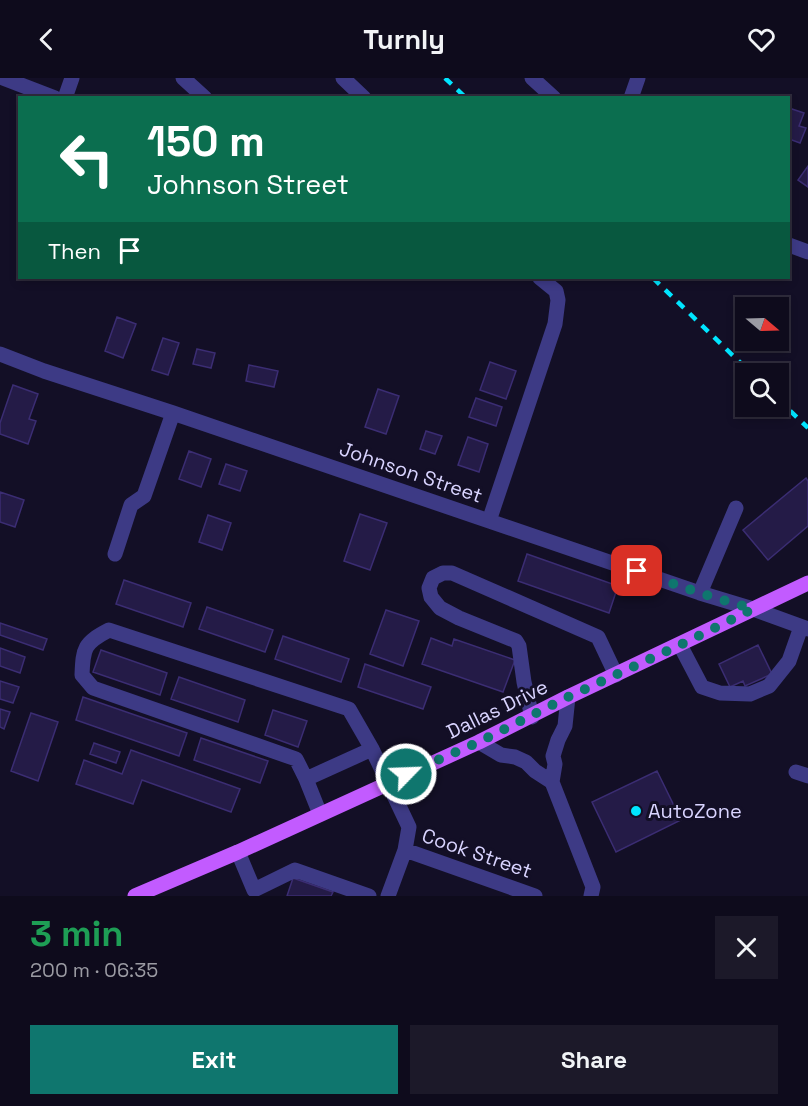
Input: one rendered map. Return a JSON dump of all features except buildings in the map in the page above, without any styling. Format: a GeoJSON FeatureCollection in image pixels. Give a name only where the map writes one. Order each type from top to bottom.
{"type":"FeatureCollection","features":[{"type":"Feature","properties":{"kind":"main road","name":"Dallas Drive"},"geometry":{"type":"LineString","coordinates":[[135,896],[238,852],[479,742],[808,583]]}},
{"type":"Feature","properties":{"kind":"street"},"geometry":{"type":"LineString","coordinates":[[3,78],[50,96]]}},
{"type":"Feature","properties":{"kind":"street"},"geometry":{"type":"LineString","coordinates":[[66,96],[72,78]]}},
{"type":"Feature","properties":{"kind":"street"},"geometry":{"type":"LineString","coordinates":[[183,78],[203,96]]}},
{"type":"Feature","properties":{"kind":"street"},"geometry":{"type":"LineString","coordinates":[[343,78],[362,96]]}},
{"type":"Feature","properties":{"kind":"street"},"geometry":{"type":"LineString","coordinates":[[532,78],[552,96]]}},
{"type":"Feature","properties":{"kind":"street"},"geometry":{"type":"LineString","coordinates":[[632,96],[638,78]]}},
{"type":"Feature","properties":{"kind":"street"},"geometry":{"type":"LineString","coordinates":[[790,245],[808,252]]}},
{"type":"Feature","properties":{"kind":"street"},"geometry":{"type":"LineString","coordinates":[[489,521],[555,324],[558,300],[556,291],[541,279]]}},
{"type":"Feature","properties":{"kind":"street","name":"Johnson Street"},"geometry":{"type":"LineString","coordinates":[[0,354],[44,371],[804,628]]}},
{"type":"Feature","properties":{"kind":"street"},"geometry":{"type":"LineString","coordinates":[[115,554],[131,505],[144,496],[173,413]]}},
{"type":"Feature","properties":{"kind":"street"},"geometry":{"type":"LineString","coordinates":[[700,593],[736,508]]}},
{"type":"Feature","properties":{"kind":"street"},"geometry":{"type":"LineString","coordinates":[[532,717],[519,646],[516,641],[440,608],[431,597],[429,588],[433,578],[442,573],[452,573],[598,637],[616,675]]}},
{"type":"Feature","properties":{"kind":"street"},"geometry":{"type":"LineString","coordinates":[[680,645],[702,687],[720,693],[750,694],[769,686],[789,661],[804,628]]}},
{"type":"Feature","properties":{"kind":"street"},"geometry":{"type":"LineString","coordinates":[[320,814],[296,759],[93,688],[82,675],[83,654],[92,639],[109,630],[349,709],[372,749],[409,827],[405,850],[388,896]]}},
{"type":"Feature","properties":{"kind":"street"},"geometry":{"type":"LineString","coordinates":[[568,697],[565,726],[553,756],[555,764],[552,782],[593,887],[591,896]]}},
{"type":"Feature","properties":{"kind":"street"},"geometry":{"type":"LineString","coordinates":[[479,742],[501,755],[515,757],[526,762],[552,782]]}},
{"type":"Feature","properties":{"kind":"street"},"geometry":{"type":"LineString","coordinates":[[306,779],[372,749]]}},
{"type":"Feature","properties":{"kind":"street","name":"Cook Street"},"geometry":{"type":"LineString","coordinates":[[405,850],[535,896]]}},
{"type":"Feature","properties":{"kind":"street"},"geometry":{"type":"LineString","coordinates":[[238,852],[254,890],[294,870],[359,894]]}},
{"type":"Feature","properties":{"kind":"railway"},"geometry":{"type":"LineString","coordinates":[[445,78],[464,96]]}},
{"type":"Feature","properties":{"kind":"railway"},"geometry":{"type":"LineString","coordinates":[[654,279],[741,363]]}},
{"type":"Feature","properties":{"kind":"railway"},"geometry":{"type":"LineString","coordinates":[[789,410],[808,428]]}},
{"type":"Feature","properties":{"kind":"place","name":"AutoZone"},"geometry":{"type":"Point","coordinates":[636,811]}},
{"type":"Feature","properties":{"kind":"route"},"geometry":{"type":"LineString","coordinates":[[406,774],[532,717],[568,697],[753,609],[637,571]]}}]}
